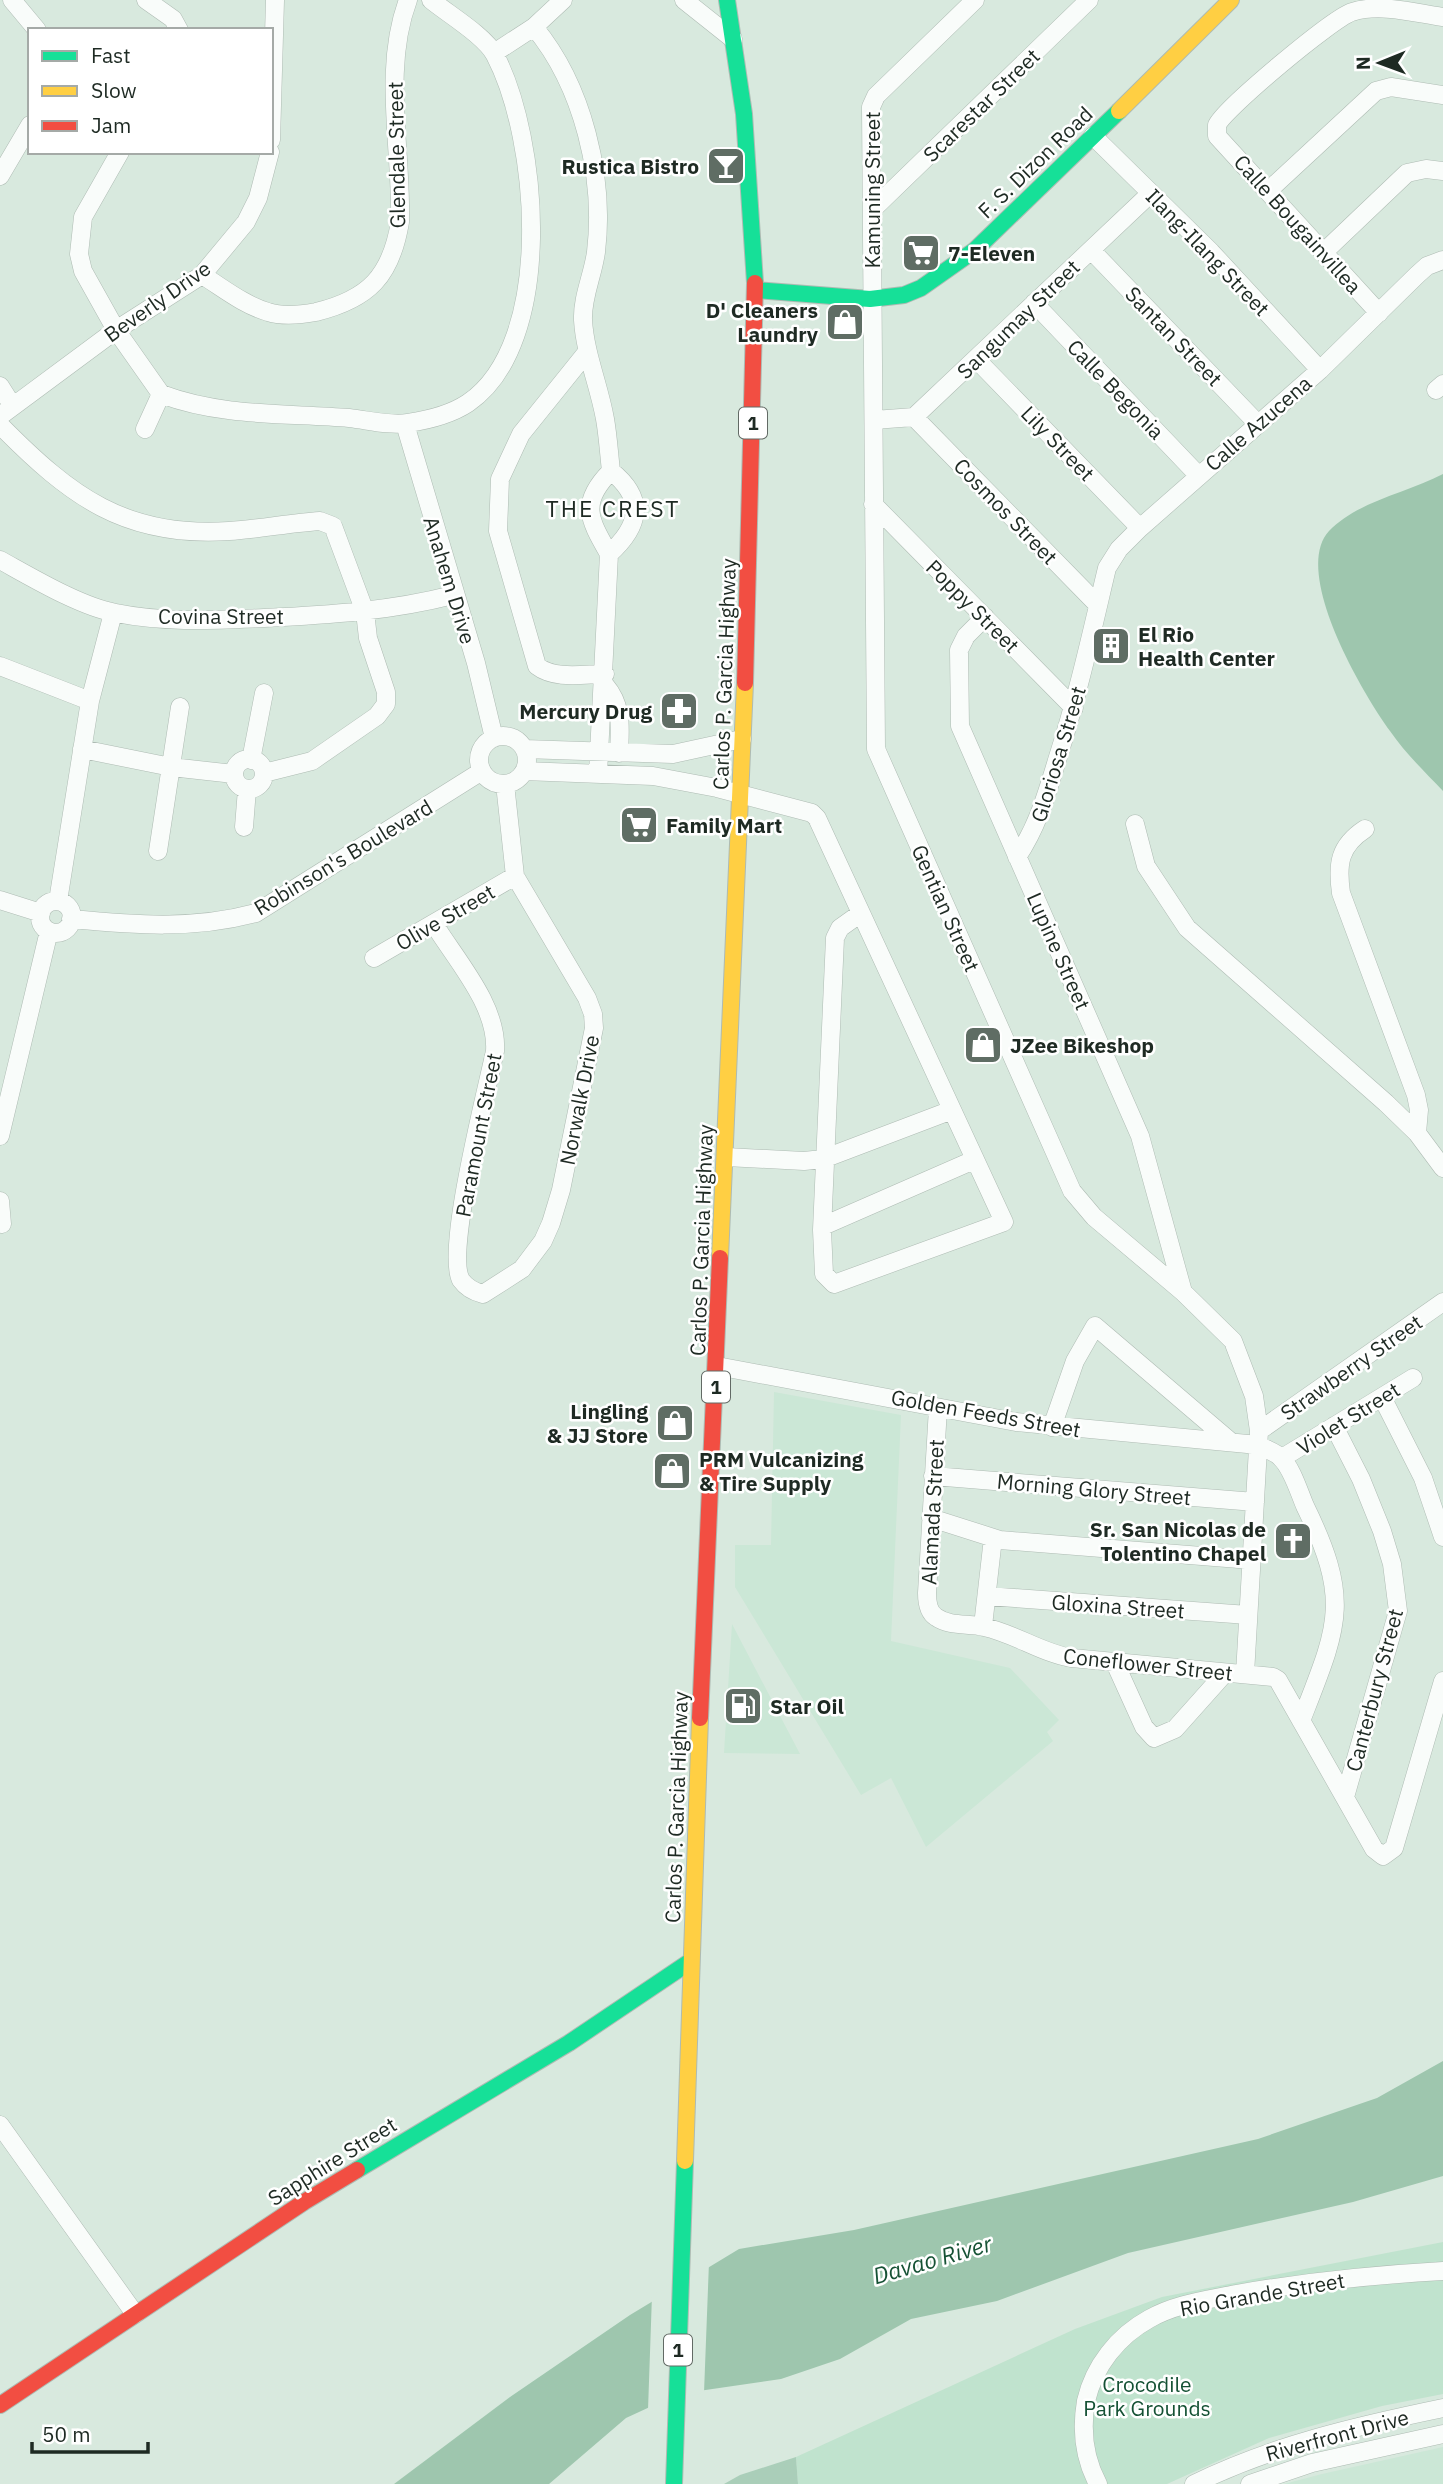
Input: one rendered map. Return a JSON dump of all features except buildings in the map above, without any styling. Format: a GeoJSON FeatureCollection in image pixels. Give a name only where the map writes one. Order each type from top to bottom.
{"type":"FeatureCollection","features":[{"type":"Feature","properties":{"kind":"main road","name":"Carlos P. Garcia Highway"},"geometry":{"type":"LineString","coordinates":[[674,2484],[691,1961],[741,795],[755,290],[744,114],[727,0]]}},
{"type":"Feature","properties":{"kind":"main road","name":"F. S. Dizon Road"},"geometry":{"type":"LineString","coordinates":[[755,290],[872,298],[904,295],[921,288],[944,273],[1093,136],[1231,0]]}},
{"type":"Feature","properties":{"kind":"main road","name":"Sapphire Street"},"geometry":{"type":"LineString","coordinates":[[0,2405],[304,2202],[569,2043],[691,1961]]}},
{"type":"Feature","properties":{"kind":"street"},"geometry":{"type":"LineString","coordinates":[[12,0],[35,28]]}},
{"type":"Feature","properties":{"kind":"street"},"geometry":{"type":"LineString","coordinates":[[146,0],[173,19],[178,28]]}},
{"type":"Feature","properties":{"kind":"street"},"geometry":{"type":"LineString","coordinates":[[273,70],[275,0]]}},
{"type":"Feature","properties":{"kind":"street","name":"Glendale Street"},"geometry":{"type":"LineString","coordinates":[[202,275],[254,307],[288,315],[333,307],[357,298],[380,277],[396,247],[400,222],[395,57],[400,21],[408,0]]}},
{"type":"Feature","properties":{"kind":"street"},"geometry":{"type":"LineString","coordinates":[[119,154],[91,199],[79,235],[83,271],[116,330],[161,394],[232,412],[405,424],[449,414],[469,403],[490,383],[507,358],[518,332],[528,268],[530,185],[525,150],[494,53],[431,0]]}},
{"type":"Feature","properties":{"kind":"street"},"geometry":{"type":"LineString","coordinates":[[494,53],[534,27],[563,0]]}},
{"type":"Feature","properties":{"kind":"street"},"geometry":{"type":"LineString","coordinates":[[684,0],[734,40]]}},
{"type":"Feature","properties":{"kind":"street","name":"Kamuning Street"},"geometry":{"type":"LineString","coordinates":[[872,298],[872,101],[975,0]]}},
{"type":"Feature","properties":{"kind":"street","name":"Scarestar Street"},"geometry":{"type":"LineString","coordinates":[[872,210],[1089,0]]}},
{"type":"Feature","properties":{"kind":"street","name":"Calle Bougainvillea"},"geometry":{"type":"LineString","coordinates":[[1379,313],[1217,135],[1219,120],[1339,17],[1370,9],[1443,18]]}},
{"type":"Feature","properties":{"kind":"street"},"geometry":{"type":"LineString","coordinates":[[534,27],[567,82],[590,146],[596,251],[583,316],[587,352],[605,420],[611,471],[630,488],[634,502],[630,533],[609,554]]}},
{"type":"Feature","properties":{"kind":"street"},"geometry":{"type":"LineString","coordinates":[[1268,191],[1376,91],[1391,87],[1443,95]]}},
{"type":"Feature","properties":{"kind":"street"},"geometry":{"type":"LineString","coordinates":[[3,164],[28,128]]}},
{"type":"Feature","properties":{"kind":"street","name":"Ilang-Ilang Street"},"geometry":{"type":"LineString","coordinates":[[1093,136],[1212,252],[1320,370]]}},
{"type":"Feature","properties":{"kind":"street","name":"Beverly Drive"},"geometry":{"type":"LineString","coordinates":[[6,410],[116,330],[202,275],[246,222],[258,198],[269,154]]}},
{"type":"Feature","properties":{"kind":"street"},"geometry":{"type":"LineString","coordinates":[[1324,252],[1407,173],[1426,169],[1443,171]]}},
{"type":"Feature","properties":{"kind":"street","name":"Sangumay Street"},"geometry":{"type":"LineString","coordinates":[[914,417],[1151,193]]}},
{"type":"Feature","properties":{"kind":"street","name":"Santan Street"},"geometry":{"type":"LineString","coordinates":[[1091,250],[1257,424]]}},
{"type":"Feature","properties":{"kind":"street","name":"Calle Azucena"},"geometry":{"type":"LineString","coordinates":[[1098,605],[1113,558],[1140,528],[1320,370],[1427,266],[1443,260]]}},
{"type":"Feature","properties":{"kind":"street","name":"Gentian Street"},"geometry":{"type":"LineString","coordinates":[[872,298],[873,730],[877,756],[1072,1191],[1111,1233],[1183,1292],[1233,1340],[1254,1396],[1259,1438],[1245,1674]]}},
{"type":"Feature","properties":{"kind":"street","name":"Calle Begonia"},"geometry":{"type":"LineString","coordinates":[[1034,303],[1198,475]]}},
{"type":"Feature","properties":{"kind":"street"},"geometry":{"type":"LineString","coordinates":[[587,352],[521,435],[509,457],[500,479],[498,531],[537,666],[545,672],[605,680]]}},
{"type":"Feature","properties":{"kind":"street","name":"Lily Street"},"geometry":{"type":"LineString","coordinates":[[976,359],[1140,528]]}},
{"type":"Feature","properties":{"kind":"street"},"geometry":{"type":"LineString","coordinates":[[0,386],[6,410]]}},
{"type":"Feature","properties":{"kind":"street"},"geometry":{"type":"LineString","coordinates":[[145,429],[161,394]]}},
{"type":"Feature","properties":{"kind":"street"},"geometry":{"type":"LineString","coordinates":[[874,420],[914,417]]}},
{"type":"Feature","properties":{"kind":"street","name":"Cosmos Street"},"geometry":{"type":"LineString","coordinates":[[914,417],[1098,605]]}},
{"type":"Feature","properties":{"kind":"street","name":"Anahem Drive"},"geometry":{"type":"LineString","coordinates":[[405,424],[475,663],[494,738]]}},
{"type":"Feature","properties":{"kind":"street"},"geometry":{"type":"LineString","coordinates":[[0,425],[58,481],[90,502],[154,528],[229,531],[328,522],[338,533],[365,612],[371,653],[386,692],[383,711],[312,761],[258,766],[239,763],[234,774],[237,784],[247,789],[260,785],[258,766],[264,693]]}},
{"type":"Feature","properties":{"kind":"street"},"geometry":{"type":"LineString","coordinates":[[598,774],[605,680],[609,554],[593,527],[590,508],[593,490],[611,471]]}},
{"type":"Feature","properties":{"kind":"street","name":"Poppy Street"},"geometry":{"type":"LineString","coordinates":[[873,504],[1074,708]]}},
{"type":"Feature","properties":{"kind":"street","name":"Covina Street"},"geometry":{"type":"LineString","coordinates":[[0,560],[43,584],[113,613],[188,621],[365,612],[410,606],[453,595]]}},
{"type":"Feature","properties":{"kind":"street","name":"Gloriosa Street"},"geometry":{"type":"LineString","coordinates":[[1017,857],[1033,832],[1041,812],[1074,708],[1098,605]]}},
{"type":"Feature","properties":{"kind":"street"},"geometry":{"type":"LineString","coordinates":[[58,901],[90,701],[113,613]]}},
{"type":"Feature","properties":{"kind":"street","name":"Lupine Street"},"geometry":{"type":"LineString","coordinates":[[985,617],[965,636],[959,650],[958,715],[964,738],[1140,1136],[1183,1292]]}},
{"type":"Feature","properties":{"kind":"street"},"geometry":{"type":"LineString","coordinates":[[0,666],[90,701]]}},
{"type":"Feature","properties":{"kind":"street"},"geometry":{"type":"LineString","coordinates":[[605,680],[620,714],[619,753]]}},
{"type":"Feature","properties":{"kind":"street"},"geometry":{"type":"LineString","coordinates":[[158,851],[180,707]]}},
{"type":"Feature","properties":{"kind":"street"},"geometry":{"type":"LineString","coordinates":[[524,749],[524,771],[516,780],[505,784],[489,780],[481,771],[481,749],[494,738],[509,737],[524,749],[653,755],[699,750],[742,739]]}},
{"type":"Feature","properties":{"kind":"street"},"geometry":{"type":"LineString","coordinates":[[82,749],[172,766],[234,774]]}},
{"type":"Feature","properties":{"kind":"street"},"geometry":{"type":"LineString","coordinates":[[653,755],[653,776]]}},
{"type":"Feature","properties":{"kind":"street","name":"Robinson's Boulevard"},"geometry":{"type":"LineString","coordinates":[[71,919],[175,927],[224,922],[256,913],[481,771]]}},
{"type":"Feature","properties":{"kind":"street"},"geometry":{"type":"LineString","coordinates":[[524,771],[653,776],[741,795],[816,816],[953,1110],[974,1160],[1004,1222],[834,1284],[824,1274],[822,1226],[835,938],[840,928],[861,913]]}},
{"type":"Feature","properties":{"kind":"street","name":"Norwalk Drive"},"geometry":{"type":"LineString","coordinates":[[460,1279],[477,1293],[491,1291],[522,1269],[543,1241],[561,1191],[594,1028],[593,1014],[587,998],[515,876],[505,784]]}},
{"type":"Feature","properties":{"kind":"street"},"geometry":{"type":"LineString","coordinates":[[244,827],[247,789]]}},
{"type":"Feature","properties":{"kind":"street"},"geometry":{"type":"LineString","coordinates":[[1135,824],[1146,866],[1186,928],[1334,1056],[1417,1133],[1443,1168]]}},
{"type":"Feature","properties":{"kind":"street"},"geometry":{"type":"LineString","coordinates":[[1365,829],[1352,838],[1342,851],[1338,869],[1341,893],[1416,1095],[1419,1110],[1417,1133]]}},
{"type":"Feature","properties":{"kind":"street","name":"Olive Street"},"geometry":{"type":"LineString","coordinates":[[374,958],[515,876]]}},
{"type":"Feature","properties":{"kind":"street"},"geometry":{"type":"LineString","coordinates":[[0,900],[41,912]]}},
{"type":"Feature","properties":{"kind":"street"},"geometry":{"type":"LineString","coordinates":[[58,901],[69,909],[71,919],[61,932],[48,931],[41,923],[41,912],[49,903],[58,901]]}},
{"type":"Feature","properties":{"kind":"street","name":"Paramount Street"},"geometry":{"type":"LineString","coordinates":[[434,924],[484,1004],[496,1039],[463,1210],[457,1259],[460,1279]]}},
{"type":"Feature","properties":{"kind":"street"},"geometry":{"type":"LineString","coordinates":[[0,1136],[12,1076],[39,981],[48,931]]}},
{"type":"Feature","properties":{"kind":"street"},"geometry":{"type":"LineString","coordinates":[[726,1157],[823,1159],[953,1110]]}},
{"type":"Feature","properties":{"kind":"street"},"geometry":{"type":"LineString","coordinates":[[822,1226],[974,1160]]}},
{"type":"Feature","properties":{"kind":"street"},"geometry":{"type":"LineString","coordinates":[[0,1201],[2,1224]]}},
{"type":"Feature","properties":{"kind":"street","name":"Strawberry Street"},"geometry":{"type":"LineString","coordinates":[[1259,1438],[1443,1302]]}},
{"type":"Feature","properties":{"kind":"street"},"geometry":{"type":"LineString","coordinates":[[1052,1427],[1075,1360],[1095,1326],[1231,1443]]}},
{"type":"Feature","properties":{"kind":"street","name":"Golden Feeds Street"},"geometry":{"type":"LineString","coordinates":[[717,1366],[1052,1427],[1231,1443],[1259,1438]]}},
{"type":"Feature","properties":{"kind":"street","name":"Violet Street"},"geometry":{"type":"LineString","coordinates":[[1282,1458],[1413,1378]]}},
{"type":"Feature","properties":{"kind":"street"},"geometry":{"type":"LineString","coordinates":[[1382,1397],[1423,1478],[1443,1537]]}},
{"type":"Feature","properties":{"kind":"street","name":"Alamada Street"},"geometry":{"type":"LineString","coordinates":[[933,1615],[927,1593],[938,1408]]}},
{"type":"Feature","properties":{"kind":"street","name":"Canterbury Street"},"geometry":{"type":"LineString","coordinates":[[1334,1426],[1361,1479],[1382,1531],[1392,1564],[1398,1611],[1345,1797]]}},
{"type":"Feature","properties":{"kind":"street"},"geometry":{"type":"LineString","coordinates":[[1259,1438],[1282,1458],[1319,1535],[1331,1569],[1337,1608],[1330,1646],[1301,1721]]}},
{"type":"Feature","properties":{"kind":"street","name":"Morning Glory Street"},"geometry":{"type":"LineString","coordinates":[[933,1476],[1255,1502]]}},
{"type":"Feature","properties":{"kind":"street"},"geometry":{"type":"LineString","coordinates":[[931,1518],[993,1538],[1252,1560]]}},
{"type":"Feature","properties":{"kind":"street"},"geometry":{"type":"LineString","coordinates":[[983,1626],[993,1538]]}},
{"type":"Feature","properties":{"kind":"street","name":"Gloxina Street"},"geometry":{"type":"LineString","coordinates":[[987,1596],[1248,1615]]}},
{"type":"Feature","properties":{"kind":"street","name":"Coneflower Street"},"geometry":{"type":"LineString","coordinates":[[933,1615],[950,1623],[983,1626],[1029,1641],[1058,1656],[1266,1675],[1278,1681],[1374,1849],[1383,1856],[1394,1848],[1443,1681]]}},
{"type":"Feature","properties":{"kind":"street"},"geometry":{"type":"LineString","coordinates":[[1115,1663],[1143,1727],[1154,1738],[1175,1730],[1225,1673]]}},
{"type":"Feature","properties":{"kind":"street"},"geometry":{"type":"LineString","coordinates":[[0,2125],[135,2314]]}},
{"type":"Feature","properties":{"kind":"street","name":"Rio Grande Street"},"geometry":{"type":"LineString","coordinates":[[1098,2484],[1090,2468],[1083,2429],[1089,2389],[1111,2350],[1127,2333],[1150,2318],[1205,2300],[1294,2284],[1443,2271]]}},
{"type":"Feature","properties":{"kind":"street","name":"Riverfront Drive"},"geometry":{"type":"LineString","coordinates":[[1194,2484],[1234,2464],[1308,2438],[1443,2408]]}},
{"type":"Feature","properties":{"kind":"street","name":"Riverfront Drive"},"geometry":{"type":"LineString","coordinates":[[1250,2484],[1312,2463],[1443,2434]]}},
{"type":"Feature","properties":{"kind":"street"},"geometry":{"type":"LineString","coordinates":[[1308,2438],[1312,2463]]}},
{"type":"Feature","properties":{"kind":"shaded area"},"geometry":{"type":"Polygon","coordinates":[[[774,1392],[901,1415],[891,1641],[1010,1668],[1059,1720],[1047,1732],[1053,1741],[926,1847],[891,1778],[861,1795],[735,1587],[735,1545],[771,1545],[774,1392]]]}},
{"type":"Feature","properties":{"kind":"shaded area"},"geometry":{"type":"Polygon","coordinates":[[[732,1624],[800,1754],[724,1753],[732,1624]]]}},
{"type":"Feature","properties":{"kind":"shaded area"},"geometry":{"type":"Polygon","coordinates":[[[1443,2447],[1443,2484],[1284,2484],[1322,2474],[1443,2447]]]}},
{"type":"Feature","properties":{"kind":"shaded area"},"geometry":{"type":"Polygon","coordinates":[[[796,2457],[798,2484],[724,2484],[740,2475],[796,2457]]]}},
{"type":"Feature","properties":{"kind":"green space","name":"Crocodile Park Grounds"},"geometry":{"type":"Polygon","coordinates":[[[1443,2242],[1443,2394],[1382,2406],[1269,2438],[1167,2484],[798,2484],[796,2457],[1075,2329],[1162,2297],[1443,2242]]]}},
{"type":"Feature","properties":{"kind":"water"},"geometry":{"type":"Polygon","coordinates":[[[1443,474],[1443,791],[1396,739],[1364,690],[1335,632],[1324,603],[1319,574],[1320,550],[1329,531],[1341,521],[1368,505],[1443,474]]]}},
{"type":"Feature","properties":{"kind":"water","name":"Davao River"},"geometry":{"type":"Polygon","coordinates":[[[1443,2061],[1443,2176],[1353,2202],[1128,2253],[997,2301],[911,2319],[840,2359],[781,2379],[678,2394],[626,2418],[549,2484],[394,2484],[510,2397],[630,2315],[739,2249],[854,2230],[1258,2139],[1377,2098],[1443,2061]]]}},
{"type":"Feature","properties":{"kind":"pier"},"geometry":{"type":"Polygon","coordinates":[[[709,2262],[704,2393],[679,2398],[648,2410],[652,2295],[709,2262]]]}},
{"type":"Feature","properties":{"kind":"traffic: fast"},"geometry":{"type":"LineString","coordinates":[[727,0],[744,114],[755,283]]}},
{"type":"Feature","properties":{"kind":"traffic: fast"},"geometry":{"type":"LineString","coordinates":[[755,290],[870,299],[904,295],[921,288],[975,250],[1119,111]]}},
{"type":"Feature","properties":{"kind":"traffic: fast"},"geometry":{"type":"LineString","coordinates":[[357,2170],[569,2043],[691,1961]]}},
{"type":"Feature","properties":{"kind":"traffic: fast"},"geometry":{"type":"LineString","coordinates":[[674,2484],[685,2161]]}},
{"type":"Feature","properties":{"kind":"traffic: slow"},"geometry":{"type":"LineString","coordinates":[[1119,111],[1231,0]]}},
{"type":"Feature","properties":{"kind":"traffic: slow"},"geometry":{"type":"LineString","coordinates":[[720,1258],[745,683]]}},
{"type":"Feature","properties":{"kind":"traffic: slow"},"geometry":{"type":"LineString","coordinates":[[685,2161],[700,1718]]}},
{"type":"Feature","properties":{"kind":"traffic: jam"},"geometry":{"type":"LineString","coordinates":[[745,683],[755,283]]}},
{"type":"Feature","properties":{"kind":"traffic: jam"},"geometry":{"type":"LineString","coordinates":[[700,1718],[720,1258]]}},
{"type":"Feature","properties":{"kind":"traffic: jam"},"geometry":{"type":"LineString","coordinates":[[0,2405],[304,2202],[357,2170]]}},
{"type":"Feature","properties":{"kind":"place","name":"Rustica Bistro"},"geometry":{"type":"Point","coordinates":[726,166]}},
{"type":"Feature","properties":{"kind":"place","name":"7-Eleven"},"geometry":{"type":"Point","coordinates":[921,253]}},
{"type":"Feature","properties":{"kind":"place","name":"D' Cleaners Laundry"},"geometry":{"type":"Point","coordinates":[845,322]}},
{"type":"Feature","properties":{"kind":"place","name":"El Rio Health Center"},"geometry":{"type":"Point","coordinates":[1111,646]}},
{"type":"Feature","properties":{"kind":"place","name":"Mercury Drug"},"geometry":{"type":"Point","coordinates":[679,711]}},
{"type":"Feature","properties":{"kind":"place","name":"Family Mart"},"geometry":{"type":"Point","coordinates":[639,825]}},
{"type":"Feature","properties":{"kind":"place","name":"JZee Bikeshop"},"geometry":{"type":"Point","coordinates":[983,1045]}},
{"type":"Feature","properties":{"kind":"place","name":"Lingling & JJ Store"},"geometry":{"type":"Point","coordinates":[675,1423]}},
{"type":"Feature","properties":{"kind":"place","name":"PRM Vulcanizing & Tire Supply"},"geometry":{"type":"Point","coordinates":[672,1471]}},
{"type":"Feature","properties":{"kind":"place","name":"Sr. San Nicolas de Tolentino Chapel"},"geometry":{"type":"Point","coordinates":[1293,1541]}},
{"type":"Feature","properties":{"kind":"place","name":"Star Oil"},"geometry":{"type":"Point","coordinates":[743,1706]}},
{"type":"Feature","properties":{"kind":"district","name":"THE CREST"},"geometry":{"type":"Point","coordinates":[613,508]}}]}
